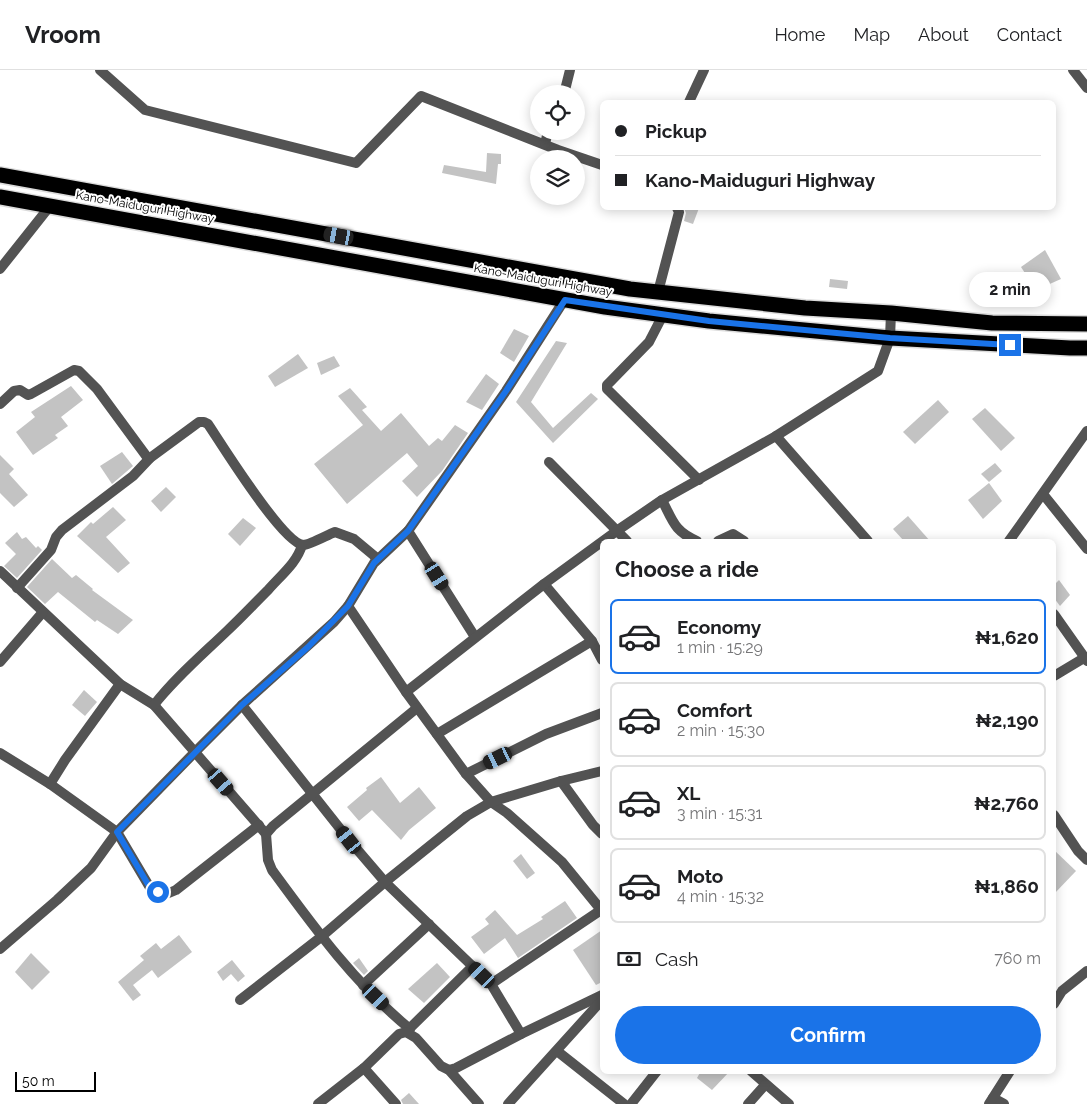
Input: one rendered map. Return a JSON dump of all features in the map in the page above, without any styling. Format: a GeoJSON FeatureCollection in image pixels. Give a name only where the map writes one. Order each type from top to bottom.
{"type":"FeatureCollection","features":[{"type":"Feature","properties":{"kind":"highway","name":"Kano-Maiduguri Highway"},"geometry":{"type":"LineString","coordinates":[[0,175],[630,289],[805,308],[891,313],[992,323],[1087,324]]}},
{"type":"Feature","properties":{"kind":"highway","name":"Kano-Maiduguri Highway"},"geometry":{"type":"LineString","coordinates":[[0,197],[606,307],[664,313],[709,321],[890,338],[1087,348]]}},
{"type":"Feature","properties":{"kind":"street"},"geometry":{"type":"LineString","coordinates":[[100,70],[145,110],[356,163],[420,96],[600,164]]}},
{"type":"Feature","properties":{"kind":"street"},"geometry":{"type":"LineString","coordinates":[[566,85],[570,70]]}},
{"type":"Feature","properties":{"kind":"street"},"geometry":{"type":"LineString","coordinates":[[689,100],[704,70]]}},
{"type":"Feature","properties":{"kind":"street"},"geometry":{"type":"LineString","coordinates":[[1073,70],[1087,87]]}},
{"type":"Feature","properties":{"kind":"street"},"geometry":{"type":"LineString","coordinates":[[545,144],[546,140]]}},
{"type":"Feature","properties":{"kind":"street"},"geometry":{"type":"LineString","coordinates":[[0,269],[50,206]]}},
{"type":"Feature","properties":{"kind":"street"},"geometry":{"type":"LineString","coordinates":[[658,292],[678,210]]}},
{"type":"Feature","properties":{"kind":"street"},"geometry":{"type":"LineString","coordinates":[[0,949],[91,868],[117,832],[195,752],[242,705],[308,647],[348,606],[374,563],[408,531],[506,391],[565,300]]}},
{"type":"Feature","properties":{"kind":"street"},"geometry":{"type":"LineString","coordinates":[[664,313],[649,342],[607,385],[607,389],[699,480]]}},
{"type":"Feature","properties":{"kind":"street"},"geometry":{"type":"LineString","coordinates":[[606,539],[662,500],[776,436],[878,371],[890,338],[891,313]]}},
{"type":"Feature","properties":{"kind":"street"},"geometry":{"type":"LineString","coordinates":[[0,404],[14,391],[20,390],[28,395],[74,370],[79,370],[97,389],[147,457],[150,458]]}},
{"type":"Feature","properties":{"kind":"street"},"geometry":{"type":"LineString","coordinates":[[17,588],[52,550],[56,537],[62,530],[133,476],[150,458],[199,422],[208,424],[257,496],[279,525],[296,543],[306,545],[335,532],[354,539],[378,559]]}},
{"type":"Feature","properties":{"kind":"street"},"geometry":{"type":"LineString","coordinates":[[1010,539],[1087,431]]}},
{"type":"Feature","properties":{"kind":"street"},"geometry":{"type":"LineString","coordinates":[[776,436],[866,539]]}},
{"type":"Feature","properties":{"kind":"street"},"geometry":{"type":"LineString","coordinates":[[549,462],[625,539]]}},
{"type":"Feature","properties":{"kind":"street"},"geometry":{"type":"LineString","coordinates":[[1043,494],[1087,549]]}},
{"type":"Feature","properties":{"kind":"street"},"geometry":{"type":"LineString","coordinates":[[662,500],[677,529],[683,535],[692,539]]}},
{"type":"Feature","properties":{"kind":"street"},"geometry":{"type":"LineString","coordinates":[[408,531],[475,638]]}},
{"type":"Feature","properties":{"kind":"street"},"geometry":{"type":"LineString","coordinates":[[722,539],[732,534],[741,539]]}},
{"type":"Feature","properties":{"kind":"street"},"geometry":{"type":"LineString","coordinates":[[406,692],[544,584],[600,543]]}},
{"type":"Feature","properties":{"kind":"street"},"geometry":{"type":"LineString","coordinates":[[154,705],[188,667],[228,631],[288,568],[299,555],[302,544]]}},
{"type":"Feature","properties":{"kind":"street"},"geometry":{"type":"LineString","coordinates":[[0,571],[120,684],[154,705],[266,834],[268,860],[272,870],[321,937],[363,985],[441,1066],[449,1070],[479,1104]]}},
{"type":"Feature","properties":{"kind":"street"},"geometry":{"type":"LineString","coordinates":[[544,584],[592,641],[600,653]]}},
{"type":"Feature","properties":{"kind":"street"},"geometry":{"type":"LineString","coordinates":[[348,606],[417,708],[466,774],[491,802],[507,812],[562,862],[600,908]]}},
{"type":"Feature","properties":{"kind":"street"},"geometry":{"type":"LineString","coordinates":[[0,662],[43,612]]}},
{"type":"Feature","properties":{"kind":"street"},"geometry":{"type":"LineString","coordinates":[[1056,617],[1086,660],[1056,675]]}},
{"type":"Feature","properties":{"kind":"street"},"geometry":{"type":"LineString","coordinates":[[437,734],[592,641]]}},
{"type":"Feature","properties":{"kind":"street"},"geometry":{"type":"LineString","coordinates":[[50,784],[120,684]]}},
{"type":"Feature","properties":{"kind":"street"},"geometry":{"type":"LineString","coordinates":[[242,705],[349,840],[385,882],[491,984],[521,1034]]}},
{"type":"Feature","properties":{"kind":"street"},"geometry":{"type":"LineString","coordinates":[[266,834],[312,793],[417,708]]}},
{"type":"Feature","properties":{"kind":"street"},"geometry":{"type":"LineString","coordinates":[[466,774],[546,734],[600,714]]}},
{"type":"Feature","properties":{"kind":"street"},"geometry":{"type":"LineString","coordinates":[[0,753],[50,784],[117,832],[149,886],[164,895],[176,890],[259,825]]}},
{"type":"Feature","properties":{"kind":"street"},"geometry":{"type":"LineString","coordinates":[[240,1000],[321,937],[385,882],[467,816],[491,802],[600,771]]}},
{"type":"Feature","properties":{"kind":"street"},"geometry":{"type":"LineString","coordinates":[[561,781],[600,832]]}},
{"type":"Feature","properties":{"kind":"street"},"geometry":{"type":"LineString","coordinates":[[1056,819],[1078,851],[1087,860]]}},
{"type":"Feature","properties":{"kind":"street"},"geometry":{"type":"LineString","coordinates":[[491,984],[600,911]]}},
{"type":"Feature","properties":{"kind":"street"},"geometry":{"type":"LineString","coordinates":[[363,985],[428,924]]}},
{"type":"Feature","properties":{"kind":"street"},"geometry":{"type":"LineString","coordinates":[[318,1104],[364,1068],[399,1034],[408,1030],[472,966]]}},
{"type":"Feature","properties":{"kind":"street"},"geometry":{"type":"LineString","coordinates":[[1056,1000],[1062,990],[1087,971]]}},
{"type":"Feature","properties":{"kind":"street"},"geometry":{"type":"LineString","coordinates":[[449,1070],[600,996]]}},
{"type":"Feature","properties":{"kind":"street"},"geometry":{"type":"LineString","coordinates":[[508,1104],[600,1002]]}},
{"type":"Feature","properties":{"kind":"street"},"geometry":{"type":"LineString","coordinates":[[557,1052],[624,1104]]}},
{"type":"Feature","properties":{"kind":"street"},"geometry":{"type":"LineString","coordinates":[[364,1068],[396,1104]]}},
{"type":"Feature","properties":{"kind":"street"},"geometry":{"type":"LineString","coordinates":[[631,1104],[655,1074]]}},
{"type":"Feature","properties":{"kind":"street"},"geometry":{"type":"LineString","coordinates":[[754,1074],[789,1104]]}},
{"type":"Feature","properties":{"kind":"street"},"geometry":{"type":"LineString","coordinates":[[1004,1104],[991,1101],[1008,1074]]}},
{"type":"Feature","properties":{"kind":"street"},"geometry":{"type":"LineString","coordinates":[[748,1104],[765,1085]]}},
{"type":"Feature","properties":{"kind":"building"},"geometry":{"type":"Polygon","coordinates":[[[487,153],[501,154],[501,164],[498,164],[496,184],[442,173],[444,165],[486,172],[487,153]]]}},
{"type":"Feature","properties":{"kind":"building"},"geometry":{"type":"Polygon","coordinates":[[[685,210],[698,210],[693,224],[684,221],[685,210]]]}},
{"type":"Feature","properties":{"kind":"building"},"geometry":{"type":"Polygon","coordinates":[[[1045,250],[1061,279],[1036,290],[1021,267],[1045,250]]]}},
{"type":"Feature","properties":{"kind":"building"},"geometry":{"type":"Polygon","coordinates":[[[830,279],[848,281],[847,289],[829,287],[830,279]]]}},
{"type":"Feature","properties":{"kind":"building"},"geometry":{"type":"Polygon","coordinates":[[[514,329],[529,336],[514,362],[500,353],[514,329]]]}},
{"type":"Feature","properties":{"kind":"building"},"geometry":{"type":"Polygon","coordinates":[[[556,341],[567,343],[531,402],[553,428],[591,393],[598,399],[553,443],[516,402],[556,341]]]}},
{"type":"Feature","properties":{"kind":"building"},"geometry":{"type":"Polygon","coordinates":[[[298,354],[308,368],[275,387],[268,376],[298,354]]]}},
{"type":"Feature","properties":{"kind":"building"},"geometry":{"type":"Polygon","coordinates":[[[334,356],[340,366],[321,375],[317,363],[334,356]]]}},
{"type":"Feature","properties":{"kind":"building"},"geometry":{"type":"Polygon","coordinates":[[[486,374],[499,384],[482,410],[466,402],[486,374]]]}},
{"type":"Feature","properties":{"kind":"building"},"geometry":{"type":"Polygon","coordinates":[[[71,386],[83,400],[61,417],[68,426],[55,435],[58,438],[33,455],[16,432],[35,417],[31,412],[71,386]]]}},
{"type":"Feature","properties":{"kind":"building"},"geometry":{"type":"Polygon","coordinates":[[[350,388],[367,407],[362,410],[381,431],[401,413],[429,446],[438,438],[442,441],[455,425],[468,433],[442,471],[417,497],[402,481],[418,466],[407,453],[347,504],[314,464],[363,425],[338,396],[350,388]]]}},
{"type":"Feature","properties":{"kind":"building"},"geometry":{"type":"Polygon","coordinates":[[[938,400],[949,412],[915,444],[903,432],[938,400]]]}},
{"type":"Feature","properties":{"kind":"building"},"geometry":{"type":"Polygon","coordinates":[[[985,408],[1015,438],[1001,451],[972,419],[985,408]]]}},
{"type":"Feature","properties":{"kind":"building"},"geometry":{"type":"Polygon","coordinates":[[[122,452],[133,466],[112,484],[100,466],[122,452]]]}},
{"type":"Feature","properties":{"kind":"building"},"geometry":{"type":"Polygon","coordinates":[[[0,455],[14,469],[9,474],[28,495],[14,507],[0,493],[0,455]]]}},
{"type":"Feature","properties":{"kind":"building"},"geometry":{"type":"Polygon","coordinates":[[[995,463],[1002,471],[989,482],[981,474],[995,463]]]}},
{"type":"Feature","properties":{"kind":"building"},"geometry":{"type":"Polygon","coordinates":[[[989,483],[1002,501],[983,519],[968,500],[989,483]]]}},
{"type":"Feature","properties":{"kind":"building"},"geometry":{"type":"Polygon","coordinates":[[[166,487],[176,497],[161,512],[151,501],[166,487]]]}},
{"type":"Feature","properties":{"kind":"building"},"geometry":{"type":"Polygon","coordinates":[[[113,507],[126,520],[106,537],[130,563],[118,573],[77,536],[91,522],[93,524],[113,507]]]}},
{"type":"Feature","properties":{"kind":"building"},"geometry":{"type":"Polygon","coordinates":[[[908,516],[928,539],[902,539],[893,529],[908,516]]]}},
{"type":"Feature","properties":{"kind":"building"},"geometry":{"type":"Polygon","coordinates":[[[243,518],[256,528],[240,546],[228,534],[243,518]]]}},
{"type":"Feature","properties":{"kind":"building"},"geometry":{"type":"Polygon","coordinates":[[[17,532],[22,539],[26,537],[36,548],[38,546],[42,550],[17,578],[4,566],[16,554],[5,543],[17,532]]]}},
{"type":"Feature","properties":{"kind":"building"},"geometry":{"type":"Polygon","coordinates":[[[52,559],[72,578],[76,575],[92,590],[133,620],[118,634],[97,620],[95,622],[58,592],[45,604],[27,587],[52,559]]]}},
{"type":"Feature","properties":{"kind":"building"},"geometry":{"type":"Polygon","coordinates":[[[1059,580],[1070,595],[1060,606],[1056,601],[1056,583],[1059,580]]]}},
{"type":"Feature","properties":{"kind":"building"},"geometry":{"type":"Polygon","coordinates":[[[84,690],[97,702],[85,716],[72,705],[84,690]]]}},
{"type":"Feature","properties":{"kind":"building"},"geometry":{"type":"Polygon","coordinates":[[[381,777],[400,803],[419,787],[436,808],[409,830],[401,840],[372,810],[359,821],[347,807],[367,790],[366,788],[381,777]]]}},
{"type":"Feature","properties":{"kind":"building"},"geometry":{"type":"Polygon","coordinates":[[[1056,852],[1076,871],[1056,892],[1056,852]]]}},
{"type":"Feature","properties":{"kind":"building"},"geometry":{"type":"Polygon","coordinates":[[[521,854],[535,873],[527,879],[513,861],[521,854]]]}},
{"type":"Feature","properties":{"kind":"building"},"geometry":{"type":"Polygon","coordinates":[[[565,901],[577,918],[518,958],[505,938],[484,954],[471,937],[489,924],[485,919],[495,910],[517,935],[543,919],[541,917],[565,901]]]}},
{"type":"Feature","properties":{"kind":"building"},"geometry":{"type":"Polygon","coordinates":[[[600,931],[600,983],[596,985],[573,950],[600,931]]]}},
{"type":"Feature","properties":{"kind":"building"},"geometry":{"type":"Polygon","coordinates":[[[179,935],[192,952],[158,978],[152,970],[133,985],[141,995],[133,1001],[118,982],[144,960],[140,956],[156,943],[161,949],[179,935]]]}},
{"type":"Feature","properties":{"kind":"building"},"geometry":{"type":"Polygon","coordinates":[[[31,953],[50,972],[32,990],[15,972],[31,953]]]}},
{"type":"Feature","properties":{"kind":"building"},"geometry":{"type":"Polygon","coordinates":[[[359,958],[368,971],[364,975],[353,963],[359,958]]]}},
{"type":"Feature","properties":{"kind":"building"},"geometry":{"type":"Polygon","coordinates":[[[232,960],[245,976],[238,982],[231,974],[223,981],[217,972],[232,960]]]}},
{"type":"Feature","properties":{"kind":"building"},"geometry":{"type":"Polygon","coordinates":[[[437,963],[450,977],[424,1003],[408,989],[437,963]]]}},
{"type":"Feature","properties":{"kind":"building"},"geometry":{"type":"Polygon","coordinates":[[[699,1074],[727,1074],[712,1090],[697,1078],[699,1074]]]}},
{"type":"Feature","properties":{"kind":"building"},"geometry":{"type":"Polygon","coordinates":[[[409,1093],[419,1104],[403,1104],[401,1100],[409,1093]]]}},
{"type":"Feature","properties":{"kind":"route"},"geometry":{"type":"LineString","coordinates":[[158,892],[149,886],[117,832],[242,705],[308,647],[348,606],[374,563],[408,531],[506,391],[565,300],[709,321],[890,338],[1010,345]]}}]}
